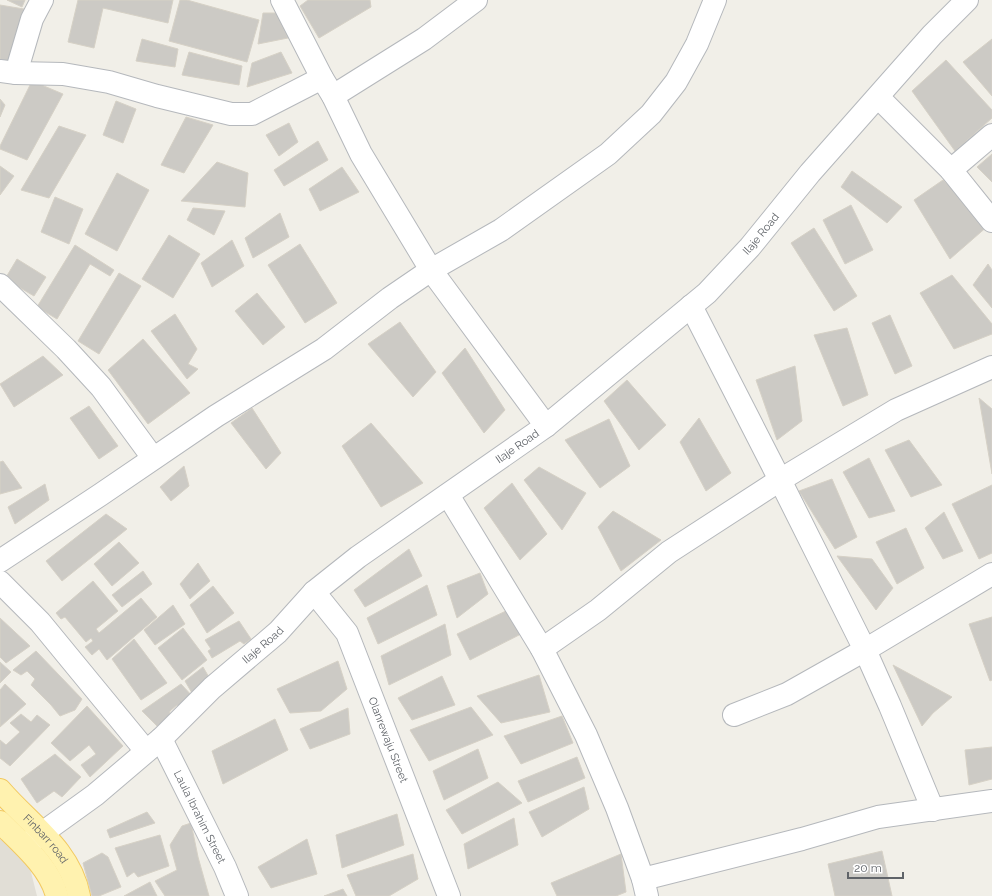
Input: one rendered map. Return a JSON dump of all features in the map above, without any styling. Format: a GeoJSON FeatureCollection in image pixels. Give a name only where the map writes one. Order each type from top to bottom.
{"type":"FeatureCollection","features":[{"type":"Feature","properties":{"kind":"main road","name":"Finbarr road"},"geometry":{"type":"LineString","coordinates":[[0,790],[13,806],[43,832],[69,866],[78,888],[79,896]]}},
{"type":"Feature","properties":{"kind":"main road","name":"Finbarr road"},"geometry":{"type":"LineString","coordinates":[[0,822],[25,846],[48,875],[55,888],[57,896]]}},
{"type":"Feature","properties":{"kind":"street"},"geometry":{"type":"LineString","coordinates":[[42,0],[8,72],[62,74],[109,82],[157,96],[231,114],[252,114],[322,78]]}},
{"type":"Feature","properties":{"kind":"street"},"geometry":{"type":"LineString","coordinates":[[282,0],[322,78],[333,96],[361,154],[431,270],[546,426]]}},
{"type":"Feature","properties":{"kind":"street"},"geometry":{"type":"LineString","coordinates":[[333,96],[424,39],[476,0]]}},
{"type":"Feature","properties":{"kind":"street"},"geometry":{"type":"LineString","coordinates":[[0,561],[216,416],[324,349],[390,298],[431,270],[501,230],[608,154],[651,114],[676,82],[697,44],[715,0]]}},
{"type":"Feature","properties":{"kind":"street","name":"Ilaje Road"},"geometry":{"type":"LineString","coordinates":[[25,846],[95,794],[154,745],[212,688],[278,632],[314,592],[358,557],[546,426],[708,293],[750,247],[810,173],[932,35],[967,0]]}},
{"type":"Feature","properties":{"kind":"street"},"geometry":{"type":"LineString","coordinates":[[878,97],[951,170],[992,221]]}},
{"type":"Feature","properties":{"kind":"street"},"geometry":{"type":"LineString","coordinates":[[951,170],[992,135]]}},
{"type":"Feature","properties":{"kind":"street"},"geometry":{"type":"LineString","coordinates":[[0,286],[66,349],[101,388],[153,458]]}},
{"type":"Feature","properties":{"kind":"street"},"geometry":{"type":"LineString","coordinates":[[691,306],[865,650],[933,810]]}},
{"type":"Feature","properties":{"kind":"street"},"geometry":{"type":"LineString","coordinates":[[542,648],[598,610],[669,552],[780,480],[896,410],[992,367]]}},
{"type":"Feature","properties":{"kind":"street"},"geometry":{"type":"LineString","coordinates":[[448,495],[542,648],[586,735],[617,808],[645,888],[878,817],[992,801]]}},
{"type":"Feature","properties":{"kind":"street"},"geometry":{"type":"LineString","coordinates":[[734,715],[787,694],[865,650],[992,574]]}},
{"type":"Feature","properties":{"kind":"street","name":"Laula Ibrahim Street"},"geometry":{"type":"LineString","coordinates":[[0,582],[40,622],[154,745],[185,789],[225,867],[237,896]]}},
{"type":"Feature","properties":{"kind":"street","name":"Olanrewaju Street"},"geometry":{"type":"LineString","coordinates":[[314,592],[348,633],[449,896]]}},
{"type":"Feature","properties":{"kind":"shaded area"},"geometry":{"type":"Polygon","coordinates":[[[0,835],[28,860],[37,896],[0,896],[0,835]]]}},
{"type":"Feature","properties":{"kind":"building"},"geometry":{"type":"Polygon","coordinates":[[[7,0],[25,0],[22,7],[7,0]]]}},
{"type":"Feature","properties":{"kind":"building"},"geometry":{"type":"Polygon","coordinates":[[[78,0],[173,0],[168,23],[103,8],[94,48],[68,42],[78,0]]]}},
{"type":"Feature","properties":{"kind":"building"},"geometry":{"type":"Polygon","coordinates":[[[180,0],[187,0],[259,20],[247,62],[169,41],[180,0]]]}},
{"type":"Feature","properties":{"kind":"building"},"geometry":{"type":"Polygon","coordinates":[[[308,0],[370,0],[371,7],[319,38],[300,6],[308,0]]]}},
{"type":"Feature","properties":{"kind":"building"},"geometry":{"type":"Polygon","coordinates":[[[0,5],[24,9],[13,63],[0,60],[0,5]]]}},
{"type":"Feature","properties":{"kind":"building"},"geometry":{"type":"Polygon","coordinates":[[[263,13],[276,13],[288,38],[258,44],[263,13]]]}},
{"type":"Feature","properties":{"kind":"building"},"geometry":{"type":"Polygon","coordinates":[[[142,39],[178,49],[175,67],[136,61],[142,39]]]}},
{"type":"Feature","properties":{"kind":"building"},"geometry":{"type":"Polygon","coordinates":[[[992,39],[992,96],[963,62],[992,39]]]}},
{"type":"Feature","properties":{"kind":"building"},"geometry":{"type":"Polygon","coordinates":[[[189,52],[242,66],[239,85],[182,75],[189,52]]]}},
{"type":"Feature","properties":{"kind":"building"},"geometry":{"type":"Polygon","coordinates":[[[281,52],[292,73],[247,87],[252,63],[281,52]]]}},
{"type":"Feature","properties":{"kind":"building"},"geometry":{"type":"Polygon","coordinates":[[[946,60],[992,110],[992,118],[955,151],[912,91],[946,60]]]}},
{"type":"Feature","properties":{"kind":"building"},"geometry":{"type":"Polygon","coordinates":[[[32,81],[63,94],[27,160],[0,149],[0,146],[32,81]]]}},
{"type":"Feature","properties":{"kind":"building"},"geometry":{"type":"Polygon","coordinates":[[[0,99],[5,105],[0,117],[0,99]]]}},
{"type":"Feature","properties":{"kind":"building"},"geometry":{"type":"Polygon","coordinates":[[[116,101],[136,109],[123,143],[103,135],[116,101]]]}},
{"type":"Feature","properties":{"kind":"building"},"geometry":{"type":"Polygon","coordinates":[[[186,117],[213,125],[184,173],[161,165],[186,117]]]}},
{"type":"Feature","properties":{"kind":"building"},"geometry":{"type":"Polygon","coordinates":[[[289,123],[298,142],[279,156],[266,135],[289,123]]]}},
{"type":"Feature","properties":{"kind":"building"},"geometry":{"type":"Polygon","coordinates":[[[59,126],[86,135],[49,198],[21,190],[59,126]]]}},
{"type":"Feature","properties":{"kind":"building"},"geometry":{"type":"Polygon","coordinates":[[[318,141],[328,160],[284,186],[274,170],[318,141]]]}},
{"type":"Feature","properties":{"kind":"building"},"geometry":{"type":"Polygon","coordinates":[[[992,154],[992,182],[977,167],[992,154]]]}},
{"type":"Feature","properties":{"kind":"building"},"geometry":{"type":"Polygon","coordinates":[[[217,162],[248,173],[245,207],[181,201],[217,162]]]}},
{"type":"Feature","properties":{"kind":"building"},"geometry":{"type":"Polygon","coordinates":[[[0,166],[14,176],[0,195],[0,166]]]}},
{"type":"Feature","properties":{"kind":"building"},"geometry":{"type":"Polygon","coordinates":[[[342,167],[359,192],[320,211],[309,189],[342,167]]]}},
{"type":"Feature","properties":{"kind":"building"},"geometry":{"type":"Polygon","coordinates":[[[852,171],[902,207],[887,223],[841,187],[852,171]]]}},
{"type":"Feature","properties":{"kind":"building"},"geometry":{"type":"Polygon","coordinates":[[[117,173],[149,190],[117,251],[85,234],[117,173]]]}},
{"type":"Feature","properties":{"kind":"building"},"geometry":{"type":"Polygon","coordinates":[[[943,180],[989,225],[950,259],[914,200],[943,180]]]}},
{"type":"Feature","properties":{"kind":"building"},"geometry":{"type":"Polygon","coordinates":[[[55,197],[83,209],[69,244],[41,232],[55,197]]]}},
{"type":"Feature","properties":{"kind":"building"},"geometry":{"type":"Polygon","coordinates":[[[851,205],[873,250],[845,264],[823,220],[851,205]]]}},
{"type":"Feature","properties":{"kind":"building"},"geometry":{"type":"Polygon","coordinates":[[[193,208],[225,211],[214,235],[187,220],[193,208]]]}},
{"type":"Feature","properties":{"kind":"building"},"geometry":{"type":"Polygon","coordinates":[[[280,213],[289,237],[253,258],[245,238],[280,213]]]}},
{"type":"Feature","properties":{"kind":"building"},"geometry":{"type":"Polygon","coordinates":[[[814,228],[857,296],[834,311],[791,243],[814,228]]]}},
{"type":"Feature","properties":{"kind":"building"},"geometry":{"type":"Polygon","coordinates":[[[169,235],[200,254],[173,298],[142,279],[169,235]]]}},
{"type":"Feature","properties":{"kind":"building"},"geometry":{"type":"Polygon","coordinates":[[[232,240],[244,266],[212,287],[201,263],[232,240]]]}},
{"type":"Feature","properties":{"kind":"building"},"geometry":{"type":"Polygon","coordinates":[[[300,244],[337,303],[305,323],[268,265],[300,244]]]}},
{"type":"Feature","properties":{"kind":"building"},"geometry":{"type":"Polygon","coordinates":[[[75,245],[114,270],[110,276],[90,264],[57,319],[37,307],[75,245]]]}},
{"type":"Feature","properties":{"kind":"building"},"geometry":{"type":"Polygon","coordinates":[[[17,259],[46,277],[34,296],[5,279],[17,259]]]}},
{"type":"Feature","properties":{"kind":"building"},"geometry":{"type":"Polygon","coordinates":[[[988,264],[992,270],[992,308],[973,285],[988,264]]]}},
{"type":"Feature","properties":{"kind":"building"},"geometry":{"type":"Polygon","coordinates":[[[119,273],[141,286],[99,354],[78,341],[119,273]]]}},
{"type":"Feature","properties":{"kind":"building"},"geometry":{"type":"Polygon","coordinates":[[[952,275],[992,324],[992,334],[954,349],[920,293],[952,275]]]}},
{"type":"Feature","properties":{"kind":"building"},"geometry":{"type":"Polygon","coordinates":[[[257,293],[285,327],[263,345],[235,311],[257,293]]]}},
{"type":"Feature","properties":{"kind":"building"},"geometry":{"type":"Polygon","coordinates":[[[175,314],[197,349],[188,364],[198,369],[187,379],[151,331],[175,314]]]}},
{"type":"Feature","properties":{"kind":"building"},"geometry":{"type":"Polygon","coordinates":[[[890,315],[912,366],[895,374],[872,323],[890,315]]]}},
{"type":"Feature","properties":{"kind":"building"},"geometry":{"type":"Polygon","coordinates":[[[400,322],[436,372],[413,397],[368,344],[400,322]]]}},
{"type":"Feature","properties":{"kind":"building"},"geometry":{"type":"Polygon","coordinates":[[[847,328],[868,395],[843,406],[814,335],[847,328]]]}},
{"type":"Feature","properties":{"kind":"building"},"geometry":{"type":"Polygon","coordinates":[[[143,339],[190,393],[148,424],[108,370],[143,339]]]}},
{"type":"Feature","properties":{"kind":"building"},"geometry":{"type":"Polygon","coordinates":[[[465,348],[505,410],[484,433],[442,373],[465,348]]]}},
{"type":"Feature","properties":{"kind":"building"},"geometry":{"type":"Polygon","coordinates":[[[43,356],[63,375],[14,407],[0,384],[43,356]]]}},
{"type":"Feature","properties":{"kind":"building"},"geometry":{"type":"Polygon","coordinates":[[[795,366],[802,421],[777,440],[756,380],[795,366]]]}},
{"type":"Feature","properties":{"kind":"building"},"geometry":{"type":"Polygon","coordinates":[[[627,380],[666,425],[639,450],[604,401],[627,380]]]}},
{"type":"Feature","properties":{"kind":"building"},"geometry":{"type":"Polygon","coordinates":[[[979,398],[992,409],[992,474],[979,398]]]}},
{"type":"Feature","properties":{"kind":"building"},"geometry":{"type":"Polygon","coordinates":[[[89,406],[118,446],[99,459],[70,418],[89,406]]]}},
{"type":"Feature","properties":{"kind":"building"},"geometry":{"type":"Polygon","coordinates":[[[252,408],[281,453],[266,469],[231,423],[252,408]]]}},
{"type":"Feature","properties":{"kind":"building"},"geometry":{"type":"Polygon","coordinates":[[[699,418],[731,473],[706,491],[680,442],[699,418]]]}},
{"type":"Feature","properties":{"kind":"building"},"geometry":{"type":"Polygon","coordinates":[[[609,419],[630,466],[600,488],[565,440],[609,419]]]}},
{"type":"Feature","properties":{"kind":"building"},"geometry":{"type":"Polygon","coordinates":[[[371,423],[423,483],[381,507],[342,446],[371,423]]]}},
{"type":"Feature","properties":{"kind":"building"},"geometry":{"type":"Polygon","coordinates":[[[909,440],[942,485],[911,497],[885,450],[909,440]]]}},
{"type":"Feature","properties":{"kind":"building"},"geometry":{"type":"Polygon","coordinates":[[[869,458],[895,511],[869,518],[843,472],[869,458]]]}},
{"type":"Feature","properties":{"kind":"building"},"geometry":{"type":"Polygon","coordinates":[[[3,461],[22,488],[0,494],[0,462],[3,461]]]}},
{"type":"Feature","properties":{"kind":"building"},"geometry":{"type":"Polygon","coordinates":[[[184,466],[189,486],[171,501],[160,487],[184,466]]]}},
{"type":"Feature","properties":{"kind":"building"},"geometry":{"type":"Polygon","coordinates":[[[539,467],[586,493],[562,530],[524,480],[539,467]]]}},
{"type":"Feature","properties":{"kind":"building"},"geometry":{"type":"Polygon","coordinates":[[[832,479],[857,537],[835,549],[799,491],[832,479]]]}},
{"type":"Feature","properties":{"kind":"building"},"geometry":{"type":"Polygon","coordinates":[[[512,483],[547,534],[520,560],[484,508],[512,483]]]}},
{"type":"Feature","properties":{"kind":"building"},"geometry":{"type":"Polygon","coordinates":[[[45,484],[49,500],[15,524],[8,507],[45,484]]]}},
{"type":"Feature","properties":{"kind":"building"},"geometry":{"type":"Polygon","coordinates":[[[992,485],[992,553],[979,559],[952,504],[992,485]]]}},
{"type":"Feature","properties":{"kind":"building"},"geometry":{"type":"Polygon","coordinates":[[[613,511],[661,540],[621,571],[598,527],[613,511]]]}},
{"type":"Feature","properties":{"kind":"building"},"geometry":{"type":"Polygon","coordinates":[[[944,512],[963,551],[943,559],[925,528],[944,512]]]}},
{"type":"Feature","properties":{"kind":"building"},"geometry":{"type":"Polygon","coordinates":[[[106,514],[127,529],[62,581],[46,561],[106,514]]]}},
{"type":"Feature","properties":{"kind":"building"},"geometry":{"type":"Polygon","coordinates":[[[906,528],[924,568],[897,584],[876,542],[906,528]]]}},
{"type":"Feature","properties":{"kind":"building"},"geometry":{"type":"Polygon","coordinates":[[[119,542],[139,563],[112,586],[94,564],[119,542]]]}},
{"type":"Feature","properties":{"kind":"building"},"geometry":{"type":"Polygon","coordinates":[[[409,549],[422,576],[365,607],[354,590],[409,549]]]}},
{"type":"Feature","properties":{"kind":"building"},"geometry":{"type":"Polygon","coordinates":[[[837,556],[872,559],[893,588],[876,610],[837,556]]]}},
{"type":"Feature","properties":{"kind":"building"},"geometry":{"type":"Polygon","coordinates":[[[198,563],[210,581],[190,599],[180,584],[198,563]]]}},
{"type":"Feature","properties":{"kind":"building"},"geometry":{"type":"Polygon","coordinates":[[[143,571],[152,584],[122,607],[112,595],[143,571]]]}},
{"type":"Feature","properties":{"kind":"building"},"geometry":{"type":"Polygon","coordinates":[[[480,573],[488,594],[457,618],[447,586],[480,573]]]}},
{"type":"Feature","properties":{"kind":"building"},"geometry":{"type":"Polygon","coordinates":[[[93,581],[118,611],[96,629],[99,633],[141,598],[157,617],[107,660],[99,649],[92,655],[85,647],[93,641],[91,638],[86,642],[65,617],[61,619],[56,613],[93,581]]]}},
{"type":"Feature","properties":{"kind":"building"},"geometry":{"type":"Polygon","coordinates":[[[427,585],[437,615],[378,644],[367,618],[427,585]]]}},
{"type":"Feature","properties":{"kind":"building"},"geometry":{"type":"Polygon","coordinates":[[[213,586],[234,613],[207,633],[190,605],[213,586]]]}},
{"type":"Feature","properties":{"kind":"building"},"geometry":{"type":"Polygon","coordinates":[[[173,605],[185,624],[155,645],[144,630],[173,605]]]}},
{"type":"Feature","properties":{"kind":"building"},"geometry":{"type":"Polygon","coordinates":[[[506,611],[521,634],[470,660],[457,634],[506,611]]]}},
{"type":"Feature","properties":{"kind":"building"},"geometry":{"type":"Polygon","coordinates":[[[992,617],[992,680],[990,681],[969,624],[992,617]]]}},
{"type":"Feature","properties":{"kind":"building"},"geometry":{"type":"Polygon","coordinates":[[[0,618],[30,646],[6,663],[0,657],[0,618]]]}},
{"type":"Feature","properties":{"kind":"building"},"geometry":{"type":"Polygon","coordinates":[[[239,621],[251,639],[244,644],[240,641],[212,658],[208,651],[211,649],[205,640],[239,621]]]}},
{"type":"Feature","properties":{"kind":"building"},"geometry":{"type":"Polygon","coordinates":[[[445,624],[451,655],[389,685],[381,656],[445,624]]]}},
{"type":"Feature","properties":{"kind":"building"},"geometry":{"type":"Polygon","coordinates":[[[183,628],[207,660],[182,680],[158,648],[183,628]]]}},
{"type":"Feature","properties":{"kind":"building"},"geometry":{"type":"Polygon","coordinates":[[[134,639],[167,683],[141,700],[112,659],[134,639]]]}},
{"type":"Feature","properties":{"kind":"building"},"geometry":{"type":"Polygon","coordinates":[[[36,651],[82,699],[75,710],[60,716],[31,685],[35,679],[27,671],[21,675],[13,670],[36,651]]]}},
{"type":"Feature","properties":{"kind":"building"},"geometry":{"type":"Polygon","coordinates":[[[338,661],[347,689],[321,711],[290,713],[277,689],[338,661]]]}},
{"type":"Feature","properties":{"kind":"building"},"geometry":{"type":"Polygon","coordinates":[[[0,662],[11,672],[0,683],[0,662]]]}},
{"type":"Feature","properties":{"kind":"building"},"geometry":{"type":"Polygon","coordinates":[[[893,665],[952,697],[933,713],[922,726],[893,665]]]}},
{"type":"Feature","properties":{"kind":"building"},"geometry":{"type":"Polygon","coordinates":[[[203,667],[210,679],[192,693],[185,681],[203,667]]]}},
{"type":"Feature","properties":{"kind":"building"},"geometry":{"type":"Polygon","coordinates":[[[539,675],[550,712],[501,723],[477,696],[539,675]]]}},
{"type":"Feature","properties":{"kind":"building"},"geometry":{"type":"Polygon","coordinates":[[[442,676],[455,705],[412,720],[398,698],[442,676]]]}},
{"type":"Feature","properties":{"kind":"building"},"geometry":{"type":"Polygon","coordinates":[[[5,684],[26,704],[0,727],[0,690],[5,684]]]}},
{"type":"Feature","properties":{"kind":"building"},"geometry":{"type":"Polygon","coordinates":[[[181,684],[194,698],[181,707],[177,705],[170,711],[168,718],[157,726],[142,711],[181,684]]]}},
{"type":"Feature","properties":{"kind":"building"},"geometry":{"type":"Polygon","coordinates":[[[87,706],[123,746],[90,777],[81,765],[96,754],[89,745],[70,761],[51,743],[87,706]]]}},
{"type":"Feature","properties":{"kind":"building"},"geometry":{"type":"Polygon","coordinates":[[[471,707],[493,735],[429,761],[410,730],[471,707]]]}},
{"type":"Feature","properties":{"kind":"building"},"geometry":{"type":"Polygon","coordinates":[[[348,708],[350,734],[310,749],[300,729],[348,708]]]}},
{"type":"Feature","properties":{"kind":"building"},"geometry":{"type":"Polygon","coordinates":[[[21,714],[31,722],[37,715],[50,725],[10,766],[0,758],[0,740],[6,745],[20,732],[10,723],[21,714]]]}},
{"type":"Feature","properties":{"kind":"building"},"geometry":{"type":"Polygon","coordinates":[[[562,716],[573,743],[521,764],[504,736],[562,716]]]}},
{"type":"Feature","properties":{"kind":"building"},"geometry":{"type":"Polygon","coordinates":[[[275,719],[288,750],[223,784],[212,751],[275,719]]]}},
{"type":"Feature","properties":{"kind":"building"},"geometry":{"type":"Polygon","coordinates":[[[992,747],[992,779],[969,785],[965,750],[992,747]]]}},
{"type":"Feature","properties":{"kind":"building"},"geometry":{"type":"Polygon","coordinates":[[[478,749],[488,778],[444,800],[433,771],[478,749]]]}},
{"type":"Feature","properties":{"kind":"building"},"geometry":{"type":"Polygon","coordinates":[[[55,754],[81,777],[62,797],[54,791],[37,803],[21,779],[55,754]]]}},
{"type":"Feature","properties":{"kind":"building"},"geometry":{"type":"Polygon","coordinates":[[[577,757],[585,778],[528,802],[518,781],[577,757]]]}},
{"type":"Feature","properties":{"kind":"building"},"geometry":{"type":"Polygon","coordinates":[[[498,782],[522,803],[462,834],[446,810],[498,782]]]}},
{"type":"Feature","properties":{"kind":"building"},"geometry":{"type":"Polygon","coordinates":[[[584,787],[589,809],[542,837],[529,812],[584,787]]]}},
{"type":"Feature","properties":{"kind":"building"},"geometry":{"type":"Polygon","coordinates":[[[147,812],[155,823],[110,838],[107,830],[147,812]]]}},
{"type":"Feature","properties":{"kind":"building"},"geometry":{"type":"Polygon","coordinates":[[[397,814],[404,845],[342,868],[336,835],[397,814]]]}},
{"type":"Feature","properties":{"kind":"building"},"geometry":{"type":"Polygon","coordinates":[[[514,818],[518,845],[468,869],[464,844],[514,818]]]}},
{"type":"Feature","properties":{"kind":"building"},"geometry":{"type":"Polygon","coordinates":[[[191,823],[198,857],[209,896],[165,896],[155,881],[177,870],[170,845],[182,826],[191,823]]]}},
{"type":"Feature","properties":{"kind":"building"},"geometry":{"type":"Polygon","coordinates":[[[160,835],[169,866],[138,877],[134,872],[127,877],[115,848],[160,835]]]}},
{"type":"Feature","properties":{"kind":"building"},"geometry":{"type":"Polygon","coordinates":[[[307,839],[317,874],[271,888],[258,867],[307,839]]]}},
{"type":"Feature","properties":{"kind":"building"},"geometry":{"type":"Polygon","coordinates":[[[882,851],[892,896],[835,896],[828,864],[882,851]]]}},
{"type":"Feature","properties":{"kind":"building"},"geometry":{"type":"Polygon","coordinates":[[[102,853],[108,857],[121,887],[99,896],[92,896],[83,863],[102,853]]]}},
{"type":"Feature","properties":{"kind":"building"},"geometry":{"type":"Polygon","coordinates":[[[413,854],[418,879],[389,896],[356,896],[347,875],[413,854]]]}},
{"type":"Feature","properties":{"kind":"building"},"geometry":{"type":"Polygon","coordinates":[[[621,854],[626,892],[616,896],[557,896],[551,883],[621,854]]]}},
{"type":"Feature","properties":{"kind":"building"},"geometry":{"type":"Polygon","coordinates":[[[150,882],[157,896],[124,896],[150,882]]]}},
{"type":"Feature","properties":{"kind":"building"},"geometry":{"type":"Polygon","coordinates":[[[343,889],[347,896],[324,896],[343,889]]]}}]}
